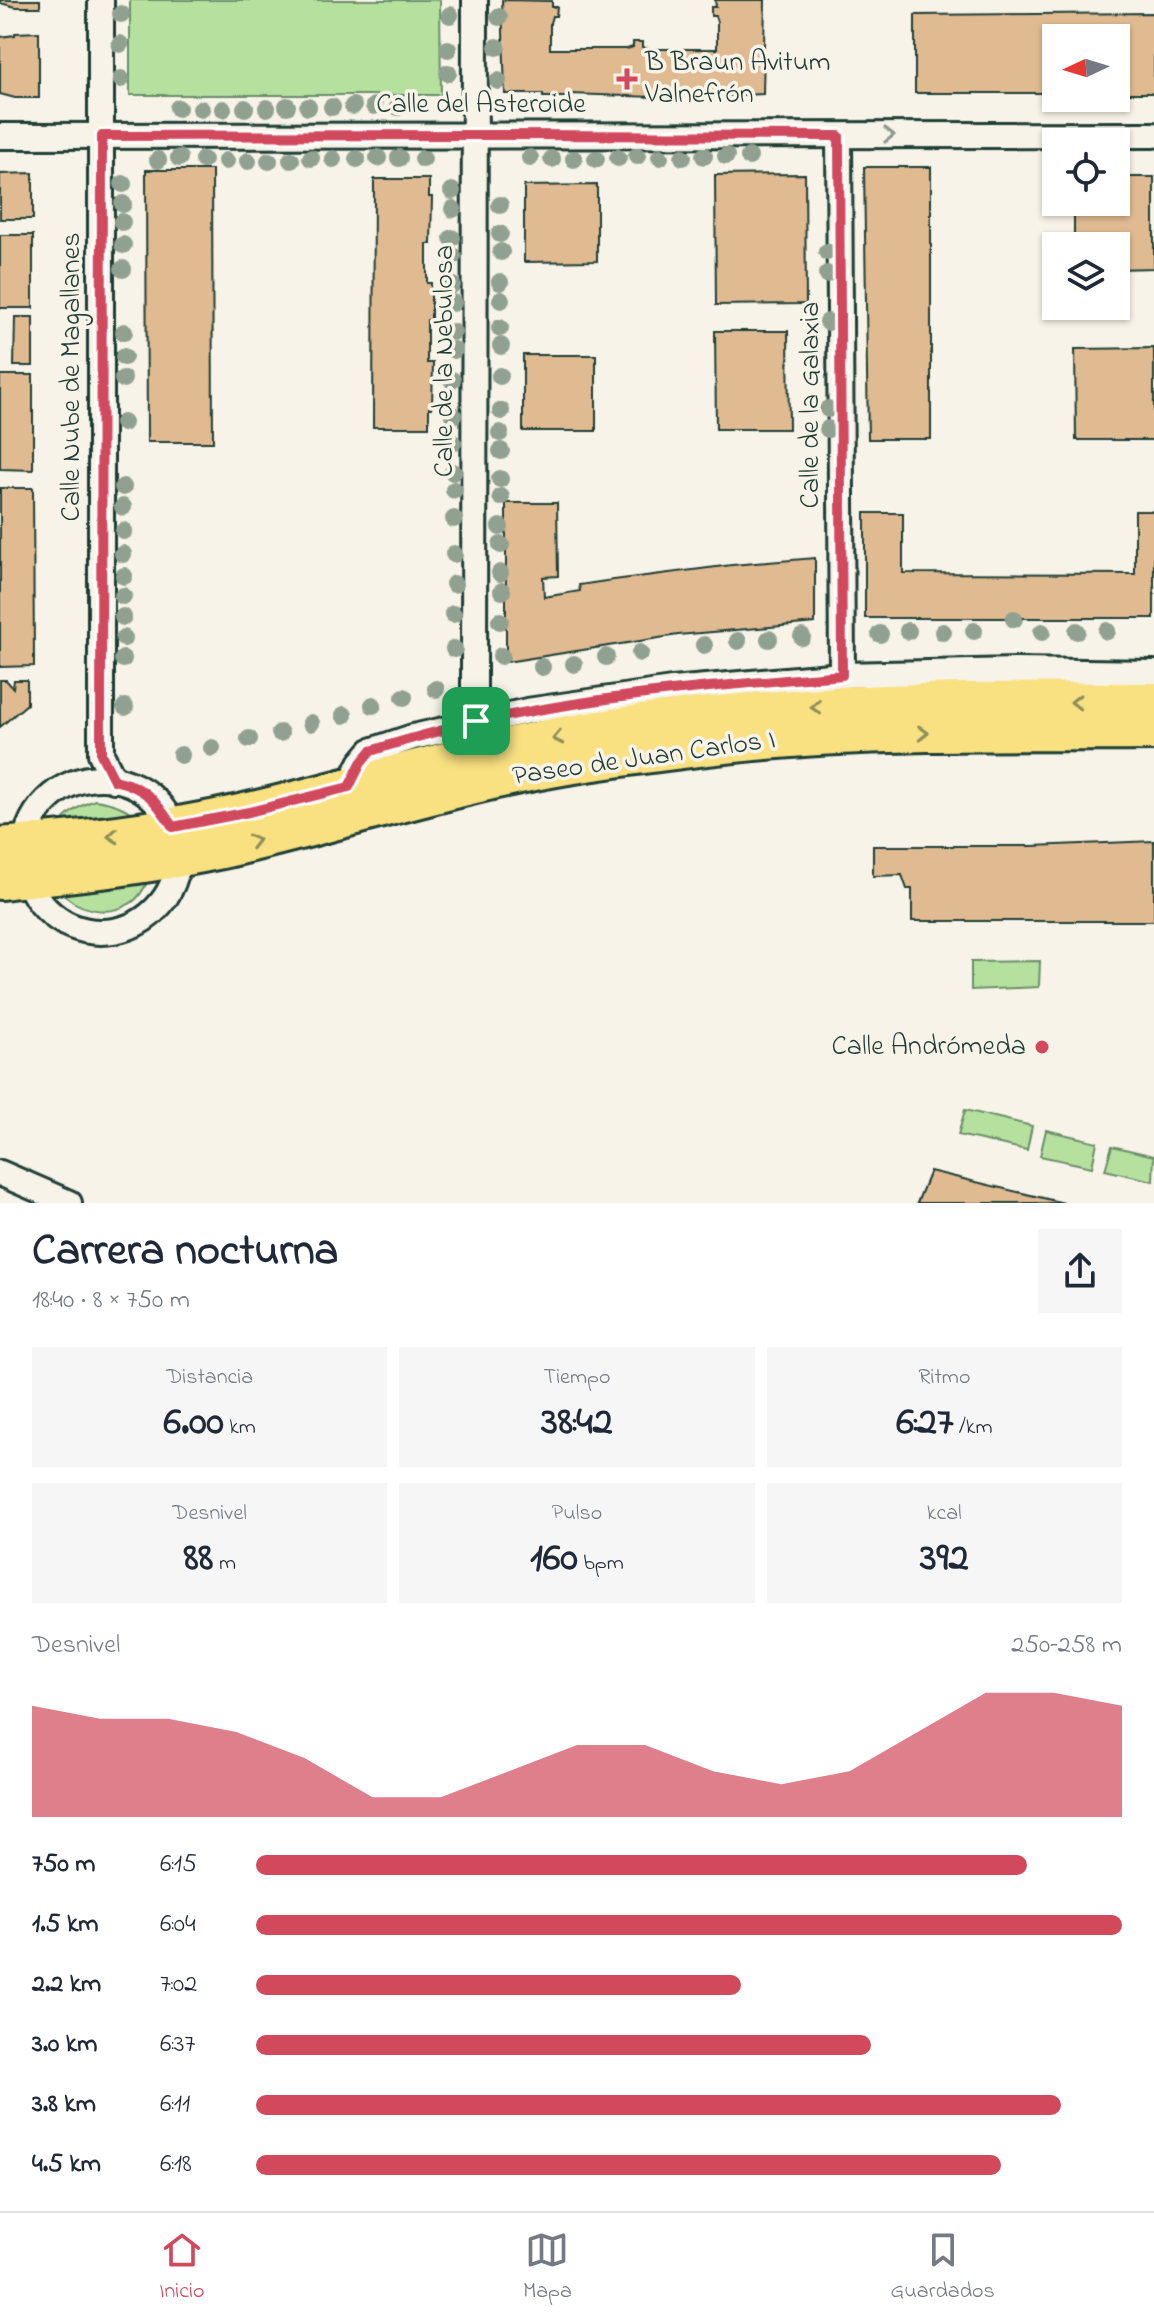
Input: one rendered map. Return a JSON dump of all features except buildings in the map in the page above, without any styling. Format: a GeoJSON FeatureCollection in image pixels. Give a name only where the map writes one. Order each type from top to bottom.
{"type":"FeatureCollection","features":[{"type":"Feature","properties":{"kind":"main road","name":"Paseo de Juan Carlos I"},"geometry":{"type":"LineString","coordinates":[[13,862],[117,868],[249,812],[513,747],[584,732],[695,716],[845,705],[1154,702]]}},
{"type":"Feature","properties":{"kind":"main road","name":"Paseo de Juan Carlos I"},"geometry":{"type":"LineString","coordinates":[[175,842],[584,762],[703,747],[876,734],[1154,731]]}},
{"type":"Feature","properties":{"kind":"street","name":"Calle Nube de Magallanes"},"geometry":{"type":"LineString","coordinates":[[101,0],[101,754],[114,780]]}},
{"type":"Feature","properties":{"kind":"street","name":"Calle de la Nebulosa"},"geometry":{"type":"LineString","coordinates":[[475,0],[476,721]]}},
{"type":"Feature","properties":{"kind":"street","name":"Calle del Asteroide"},"geometry":{"type":"LineString","coordinates":[[0,136],[1154,135]]}},
{"type":"Feature","properties":{"kind":"street","name":"Calle de la Galaxia"},"geometry":{"type":"LineString","coordinates":[[839,136],[842,675]]}},
{"type":"Feature","properties":{"kind":"street"},"geometry":{"type":"LineString","coordinates":[[349,787],[371,751],[476,721],[672,690],[842,675],[1016,671],[1154,673]]}},
{"type":"Feature","properties":{"kind":"street"},"geometry":{"type":"LineString","coordinates":[[82,780],[114,780],[131,784],[151,796],[175,842],[174,882],[164,900],[146,918],[126,928],[96,932],[64,923],[45,908],[13,862],[40,808],[53,795],[82,780],[101,754]]}},
{"type":"Feature","properties":{"kind":"street"},"geometry":{"type":"LineString","coordinates":[[0,1173],[69,1203]]}},
{"type":"Feature","properties":{"kind":"green space"},"geometry":{"type":"Polygon","coordinates":[[[130,0],[440,0],[441,95],[130,95],[130,0]]]}},
{"type":"Feature","properties":{"kind":"green space"},"geometry":{"type":"Polygon","coordinates":[[[95,800],[119,806],[140,820],[53,832],[71,812],[95,800]]]}},
{"type":"Feature","properties":{"kind":"green space"},"geometry":{"type":"Polygon","coordinates":[[[149,879],[133,902],[111,910],[83,907],[60,890],[149,879]]]}},
{"type":"Feature","properties":{"kind":"green space"},"geometry":{"type":"Polygon","coordinates":[[[1040,961],[1039,987],[971,990],[971,962],[1040,961]]]}},
{"type":"Feature","properties":{"kind":"green space"},"geometry":{"type":"Polygon","coordinates":[[[965,1110],[1032,1126],[1027,1150],[958,1135],[965,1110]]]}},
{"type":"Feature","properties":{"kind":"green space"},"geometry":{"type":"Polygon","coordinates":[[[1046,1130],[1097,1142],[1092,1167],[1040,1156],[1046,1130]]]}},
{"type":"Feature","properties":{"kind":"green space"},"geometry":{"type":"Polygon","coordinates":[[[1112,1146],[1154,1156],[1153,1181],[1105,1170],[1112,1146]]]}},
{"type":"Feature","properties":{"kind":"place","name":"B Braun Avitum Valnefrón"},"geometry":{"type":"Point","coordinates":[627,79]}},
{"type":"Feature","properties":{"kind":"place","name":"Calle Andrómeda"},"geometry":{"type":"Point","coordinates":[1042,1047]}},
{"type":"Feature","properties":{"kind":"route"},"geometry":{"type":"LineString","coordinates":[[102,136],[839,136],[842,675],[672,690],[476,721],[371,751],[349,787],[173,827],[151,796],[131,784],[114,780],[101,754],[102,136]]}}]}
